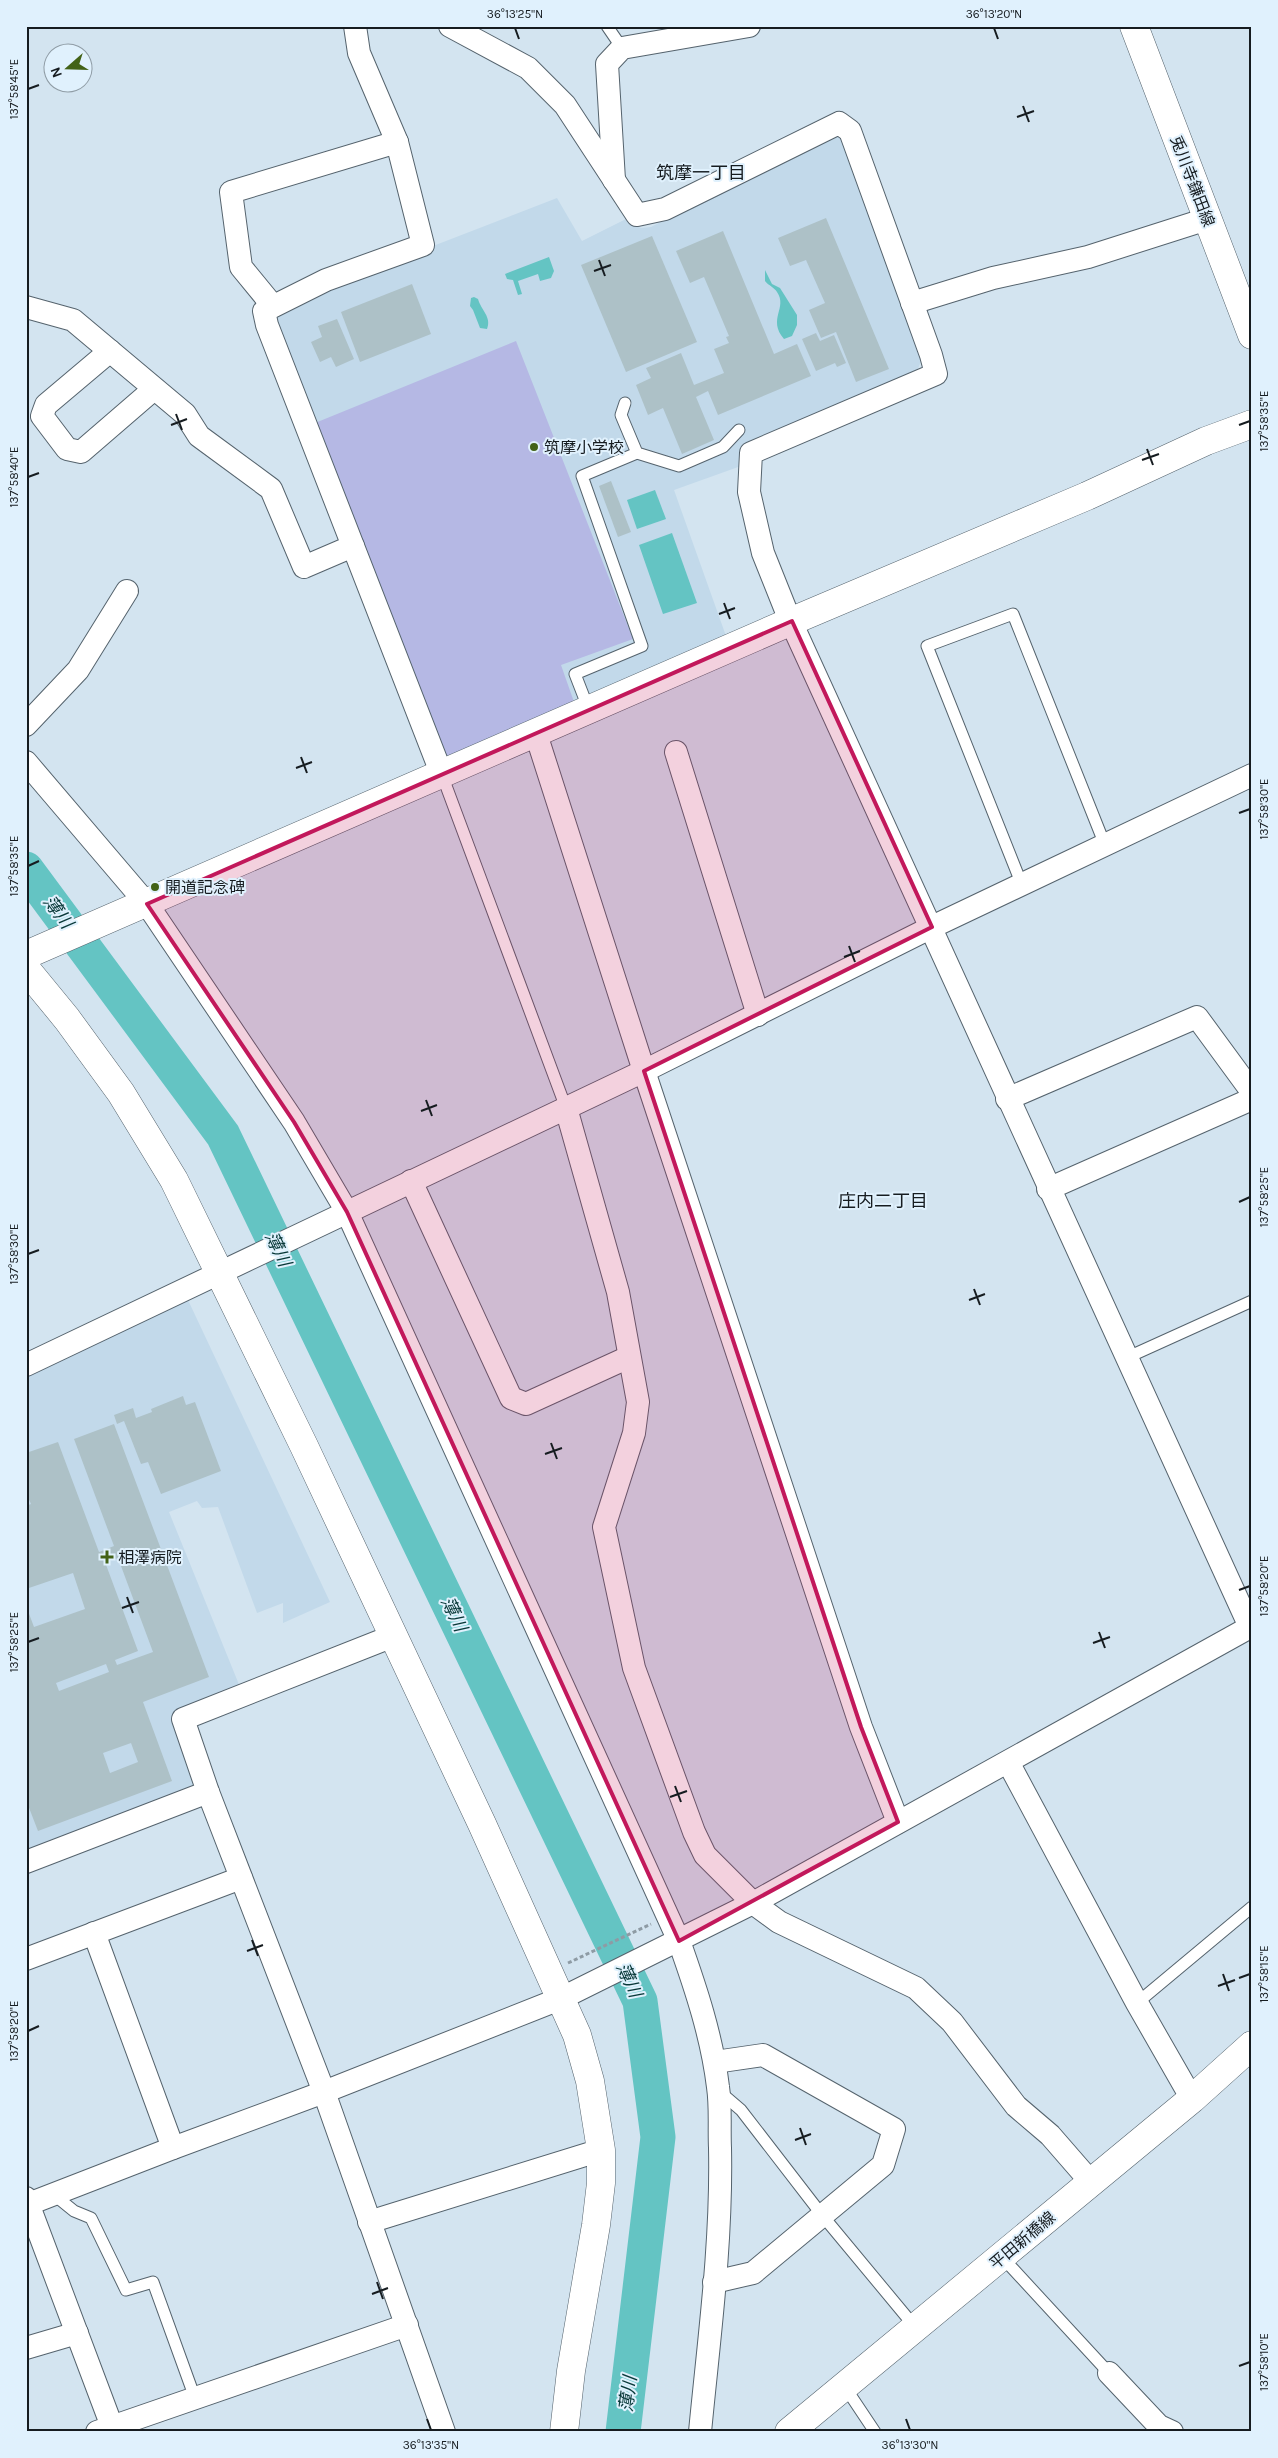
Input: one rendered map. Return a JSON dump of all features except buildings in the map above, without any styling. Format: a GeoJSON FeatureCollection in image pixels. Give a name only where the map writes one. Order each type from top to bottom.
{"type":"FeatureCollection","features":[{"type":"Feature","properties":{"kind":"street"},"geometry":{"type":"LineString","coordinates":[[355,26],[359,53],[398,142],[423,245],[326,280],[264,311],[267,325],[442,775]]}},
{"type":"Feature","properties":{"kind":"street"},"geometry":{"type":"LineString","coordinates":[[407,2325],[108,2430],[77,2333],[27,2202],[53,2194],[324,2092],[570,1994],[674,1944],[753,1903],[1251,1626],[1007,1099],[763,553],[749,492],[751,453],[936,374],[850,131],[839,123],[665,209],[637,215],[565,105],[528,68],[450,26]]}},
{"type":"Feature","properties":{"kind":"street"},"geometry":{"type":"LineString","coordinates":[[615,183],[607,64],[622,48],[749,26]]}},
{"type":"Feature","properties":{"kind":"street","name":"兎川寺鎌田線"},"geometry":{"type":"LineString","coordinates":[[1134,26],[1252,335]]}},
{"type":"Feature","properties":{"kind":"street"},"geometry":{"type":"LineString","coordinates":[[273,306],[242,267],[231,192],[398,142]]}},
{"type":"Feature","properties":{"kind":"street"},"geometry":{"type":"LineString","coordinates":[[912,303],[993,278],[1088,256],[1207,219]]}},
{"type":"Feature","properties":{"kind":"street"},"geometry":{"type":"LineString","coordinates":[[26,307],[73,320],[185,414],[199,436],[271,489],[304,567],[353,546]]}},
{"type":"Feature","properties":{"kind":"street"},"geometry":{"type":"LineString","coordinates":[[110,352],[46,405],[42,416],[67,450],[81,452],[154,389]]}},
{"type":"Feature","properties":{"kind":"street"},"geometry":{"type":"LineString","coordinates":[[564,2432],[571,2371],[596,2225],[601,2183],[600,2150],[590,2081],[577,2036],[570,1994],[393,1636],[304,1446],[225,1269],[122,1093],[68,1020],[28,959],[141,906],[588,710],[1086,496],[1206,442],[1252,424]]}},
{"type":"Feature","properties":{"kind":"street"},"geometry":{"type":"LineString","coordinates":[[26,725],[78,670],[127,591]]}},
{"type":"Feature","properties":{"kind":"street"},"geometry":{"type":"LineString","coordinates":[[536,734],[644,1072],[861,1728],[898,1822]]}},
{"type":"Feature","properties":{"kind":"street"},"geometry":{"type":"LineString","coordinates":[[676,752],[758,1015]]}},
{"type":"Feature","properties":{"kind":"street"},"geometry":{"type":"LineString","coordinates":[[26,762],[141,906],[294,1122],[341,1214],[674,1944],[697,1990],[714,2062],[718,2090],[720,2184],[714,2282],[700,2432]]}},
{"type":"Feature","properties":{"kind":"street"},"geometry":{"type":"LineString","coordinates":[[26,1365],[644,1072],[932,928],[1252,775]]}},
{"type":"Feature","properties":{"kind":"street"},"geometry":{"type":"LineString","coordinates":[[1007,1099],[1197,1017],[1252,1092]]}},
{"type":"Feature","properties":{"kind":"street"},"geometry":{"type":"LineString","coordinates":[[1048,1189],[1252,1099]]}},
{"type":"Feature","properties":{"kind":"street"},"geometry":{"type":"LineString","coordinates":[[566,1108],[618,1292],[638,1402],[634,1433],[604,1528],[632,1659],[694,1832],[706,1855],[753,1903],[779,1922],[814,1941],[916,1988],[952,2022],[1016,2106],[1050,2135],[1090,2181]]}},
{"type":"Feature","properties":{"kind":"street"},"geometry":{"type":"LineString","coordinates":[[411,1181],[511,1398],[526,1404],[629,1357]]}},
{"type":"Feature","properties":{"kind":"street"},"geometry":{"type":"LineString","coordinates":[[393,1636],[183,1719],[208,1792],[324,2092],[444,2432]]}},
{"type":"Feature","properties":{"kind":"street"},"geometry":{"type":"LineString","coordinates":[[1008,1762],[1137,2003],[1192,2098]]}},
{"type":"Feature","properties":{"kind":"street"},"geometry":{"type":"LineString","coordinates":[[26,1862],[208,1792]]}},
{"type":"Feature","properties":{"kind":"street"},"geometry":{"type":"LineString","coordinates":[[26,1958],[242,1878]]}},
{"type":"Feature","properties":{"kind":"street"},"geometry":{"type":"LineString","coordinates":[[94,1933],[173,2148]]}},
{"type":"Feature","properties":{"kind":"street","name":"平田新橋線"},"geometry":{"type":"LineString","coordinates":[[789,2432],[845,2388],[1002,2257],[1090,2181],[1192,2098],[1252,2045]]}},
{"type":"Feature","properties":{"kind":"street"},"geometry":{"type":"LineString","coordinates":[[714,2062],[763,2055],[894,2129],[883,2165],[754,2273],[714,2282]]}},
{"type":"Feature","properties":{"kind":"street"},"geometry":{"type":"LineString","coordinates":[[369,2222],[600,2150]]}},
{"type":"Feature","properties":{"kind":"street"},"geometry":{"type":"LineString","coordinates":[[26,2348],[77,2333]]}},
{"type":"Feature","properties":{"kind":"street"},"geometry":{"type":"LineString","coordinates":[[1109,2372],[1159,2426],[1172,2432]]}},
{"type":"Feature","properties":{"kind":"lane"},"geometry":{"type":"LineString","coordinates":[[607,26],[622,48]]}},
{"type":"Feature","properties":{"kind":"lane"},"geometry":{"type":"LineString","coordinates":[[625,403],[621,415],[637,453]]}},
{"type":"Feature","properties":{"kind":"lane"},"geometry":{"type":"LineString","coordinates":[[588,710],[575,674],[642,646],[582,476],[637,453],[679,466],[723,447],[739,430]]}},
{"type":"Feature","properties":{"kind":"lane"},"geometry":{"type":"LineString","coordinates":[[1022,885],[927,646],[1013,614],[1105,845]]}},
{"type":"Feature","properties":{"kind":"lane"},"geometry":{"type":"LineString","coordinates":[[442,775],[566,1108]]}},
{"type":"Feature","properties":{"kind":"lane"},"geometry":{"type":"LineString","coordinates":[[1126,1358],[1252,1301]]}},
{"type":"Feature","properties":{"kind":"lane"},"geometry":{"type":"LineString","coordinates":[[1137,2003],[1252,1906]]}},
{"type":"Feature","properties":{"kind":"lane"},"geometry":{"type":"LineString","coordinates":[[718,2090],[741,2110],[822,2215],[916,2328]]}},
{"type":"Feature","properties":{"kind":"lane"},"geometry":{"type":"LineString","coordinates":[[53,2194],[74,2211],[91,2218],[126,2290],[153,2282],[195,2398]]}},
{"type":"Feature","properties":{"kind":"lane"},"geometry":{"type":"LineString","coordinates":[[1002,2257],[1109,2372]]}},
{"type":"Feature","properties":{"kind":"lane"},"geometry":{"type":"LineString","coordinates":[[845,2388],[875,2432]]}},
{"type":"Feature","properties":{"kind":"path"},"geometry":{"type":"LineString","coordinates":[[563,1966],[658,1921]]}},
{"type":"Feature","properties":{"kind":"highlighted area"},"geometry":{"type":"Polygon","coordinates":[[[792,621],[932,927],[644,1071],[861,1727],[898,1822],[679,1941],[347,1212],[294,1122],[147,904],[792,621]]]}},
{"type":"Feature","properties":{"kind":"shaded area","name":"筑摩小学校"},"geometry":{"type":"Polygon","coordinates":[[[836,135],[845,142],[920,348],[921,361],[917,371],[741,466],[674,490],[726,636],[448,756],[274,315],[278,306],[557,198],[582,241],[628,218],[633,225],[641,228],[651,227],[825,136],[836,135]]]}},
{"type":"Feature","properties":{"kind":"shaded area"},"geometry":{"type":"Polygon","coordinates":[[[549,257],[554,271],[551,278],[540,281],[538,274],[518,281],[522,294],[518,295],[513,280],[507,279],[505,274],[549,257]]]}},
{"type":"Feature","properties":{"kind":"shaded area"},"geometry":{"type":"Polygon","coordinates":[[[765,270],[772,284],[780,288],[797,315],[797,325],[792,336],[784,339],[777,325],[780,298],[776,290],[765,281],[765,270]]]}},
{"type":"Feature","properties":{"kind":"shaded area"},"geometry":{"type":"Polygon","coordinates":[[[471,298],[478,299],[487,317],[487,329],[480,328],[470,306],[471,298]]]}},
{"type":"Feature","properties":{"kind":"shaded area"},"geometry":{"type":"Polygon","coordinates":[[[516,341],[633,639],[561,665],[574,702],[448,756],[441,753],[315,423],[516,341]]]}},
{"type":"Feature","properties":{"kind":"shaded area"},"geometry":{"type":"Polygon","coordinates":[[[655,490],[666,519],[637,529],[627,500],[655,490]]]}},
{"type":"Feature","properties":{"kind":"shaded area"},"geometry":{"type":"Polygon","coordinates":[[[672,533],[697,603],[663,614],[639,545],[672,533]]]}},
{"type":"Feature","properties":{"kind":"shaded area","name":"相澤病院"},"geometry":{"type":"Polygon","coordinates":[[[188,1300],[330,1602],[283,1623],[283,1603],[257,1613],[218,1507],[202,1508],[197,1501],[169,1512],[240,1687],[173,1713],[200,1786],[26,1853],[26,1377],[188,1300]]]}},
{"type":"Feature","properties":{"kind":"waterway","name":"薄川"},"geometry":{"type":"LineString","coordinates":[[26,869],[223,1135],[640,2001],[658,2137],[623,2432]]}},
{"type":"Feature","properties":{"kind":"place","name":"筑摩小学校"},"geometry":{"type":"Point","coordinates":[534,447]}},
{"type":"Feature","properties":{"kind":"place","name":"開道記念碑"},"geometry":{"type":"Point","coordinates":[155,887]}},
{"type":"Feature","properties":{"kind":"place","name":"相澤病院"},"geometry":{"type":"Point","coordinates":[107,1557]}},
{"type":"Feature","properties":{"kind":"district","name":"筑摩一丁目"},"geometry":{"type":"Point","coordinates":[701,173]}},
{"type":"Feature","properties":{"kind":"district","name":"庄内二丁目"},"geometry":{"type":"Point","coordinates":[883,1201]}}]}
